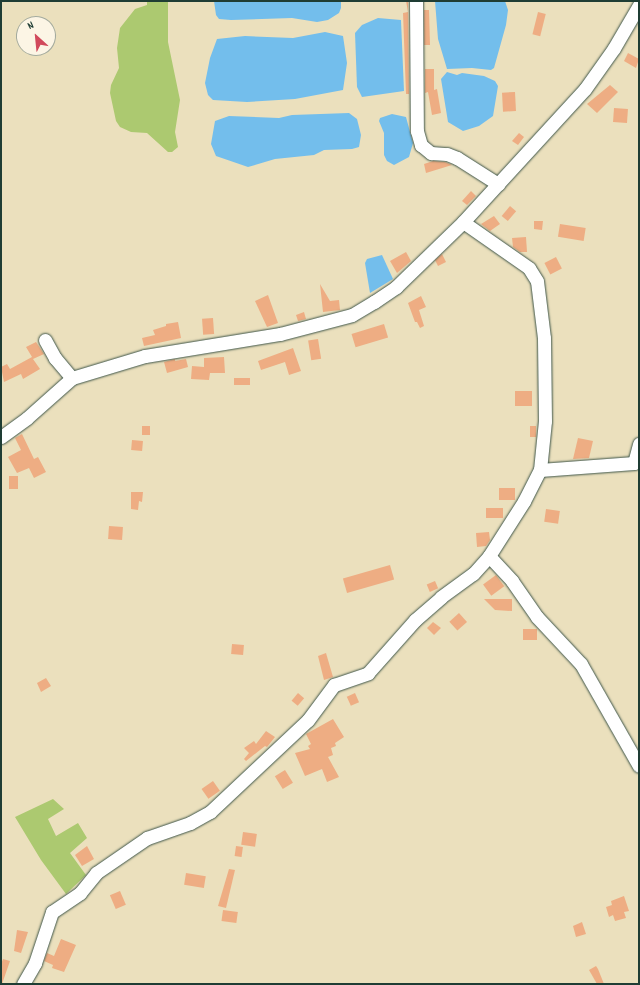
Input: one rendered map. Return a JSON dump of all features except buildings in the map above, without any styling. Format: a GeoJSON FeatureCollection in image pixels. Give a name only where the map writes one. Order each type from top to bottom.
{"type":"FeatureCollection","features":[{"type":"Feature","properties":{"kind":"street"},"geometry":{"type":"LineString","coordinates":[[416,1],[417,131],[421,145],[431,153],[447,154],[457,158],[498,184]]}},
{"type":"Feature","properties":{"kind":"street"},"geometry":{"type":"LineString","coordinates":[[1,437],[27,418],[72,378],[145,356],[280,334],[352,315],[396,287],[463,222],[585,89],[614,48],[639,5]]}},
{"type":"Feature","properties":{"kind":"street"},"geometry":{"type":"LineString","coordinates":[[23,984],[34,963],[52,912],[80,893],[96,873],[147,838],[190,823],[210,812],[308,720],[334,685],[368,673],[415,620],[441,597],[473,574],[489,556],[524,501],[540,470],[546,385],[537,281],[529,268],[463,222]]}},
{"type":"Feature","properties":{"kind":"street"},"geometry":{"type":"LineString","coordinates":[[45,340],[55,358],[72,378]]}},
{"type":"Feature","properties":{"kind":"street"},"geometry":{"type":"LineString","coordinates":[[540,470],[634,463],[639,444]]}},
{"type":"Feature","properties":{"kind":"street"},"geometry":{"type":"LineString","coordinates":[[489,556],[538,617],[580,664],[639,766]]}},
{"type":"Feature","properties":{"kind":"green space"},"geometry":{"type":"Polygon","coordinates":[[[147,1],[168,1],[168,42],[180,100],[175,132],[178,147],[172,152],[168,152],[147,133],[131,132],[120,127],[116,121],[110,93],[111,85],[119,68],[117,48],[120,28],[135,9],[147,5],[147,1]]]}},
{"type":"Feature","properties":{"kind":"green space"},"geometry":{"type":"Polygon","coordinates":[[[53,799],[64,809],[48,819],[56,836],[78,823],[87,838],[70,853],[86,875],[66,894],[41,860],[15,817],[53,799]]]}},
{"type":"Feature","properties":{"kind":"water"},"geometry":{"type":"Polygon","coordinates":[[[214,1],[341,1],[341,8],[339,13],[328,20],[317,22],[292,18],[231,20],[219,19],[216,15],[214,1]]]}},
{"type":"Feature","properties":{"kind":"water"},"geometry":{"type":"Polygon","coordinates":[[[435,1],[505,1],[508,10],[506,25],[494,68],[491,70],[472,68],[447,69],[438,39],[435,1]]]}},
{"type":"Feature","properties":{"kind":"water"},"geometry":{"type":"Polygon","coordinates":[[[378,18],[401,20],[404,91],[362,97],[357,87],[355,33],[362,25],[378,18]]]}},
{"type":"Feature","properties":{"kind":"water"},"geometry":{"type":"Polygon","coordinates":[[[325,32],[343,36],[347,63],[343,90],[295,99],[247,102],[213,100],[208,95],[205,83],[210,58],[217,39],[245,36],[293,38],[325,32]]]}},
{"type":"Feature","properties":{"kind":"water"},"geometry":{"type":"Polygon","coordinates":[[[447,72],[457,75],[462,73],[484,76],[495,81],[498,86],[493,116],[479,126],[463,131],[448,122],[441,79],[447,72]]]}},
{"type":"Feature","properties":{"kind":"water"},"geometry":{"type":"Polygon","coordinates":[[[349,113],[357,119],[361,135],[359,147],[352,149],[324,150],[314,155],[275,159],[248,167],[216,156],[211,144],[215,121],[229,116],[279,118],[292,115],[349,113]]]}},
{"type":"Feature","properties":{"kind":"water"},"geometry":{"type":"Polygon","coordinates":[[[392,114],[406,117],[413,143],[409,157],[394,165],[387,161],[384,155],[384,133],[379,121],[380,118],[392,114]]]}},
{"type":"Feature","properties":{"kind":"water"},"geometry":{"type":"Polygon","coordinates":[[[382,255],[393,279],[370,293],[365,263],[367,259],[382,255]]]}}]}
